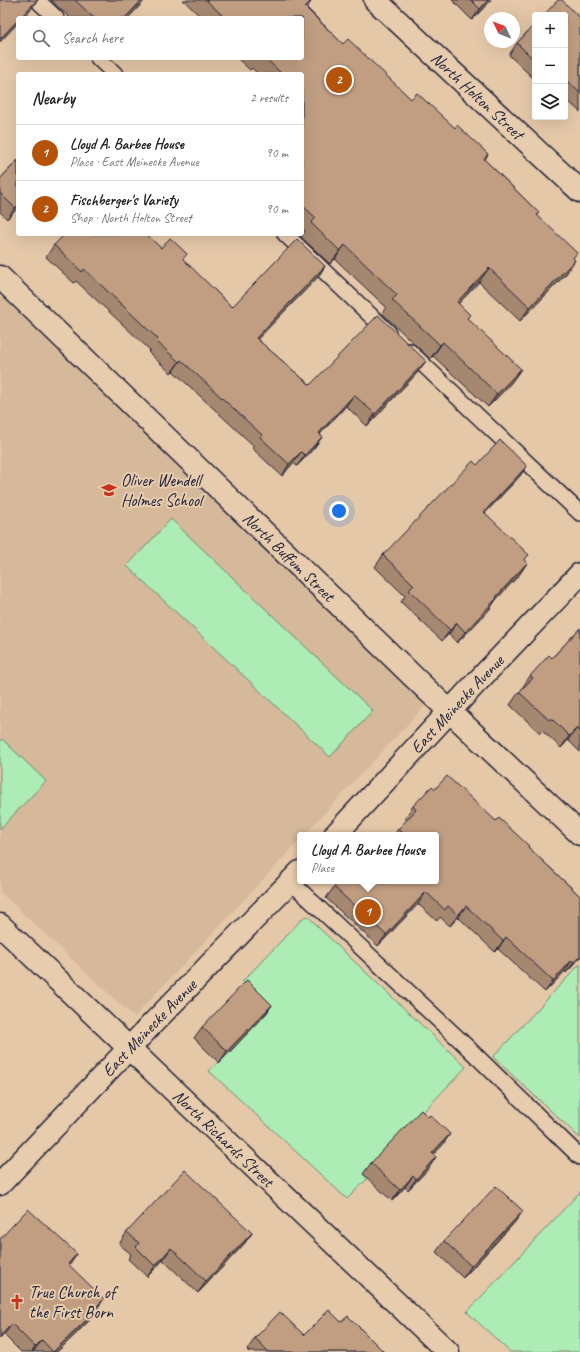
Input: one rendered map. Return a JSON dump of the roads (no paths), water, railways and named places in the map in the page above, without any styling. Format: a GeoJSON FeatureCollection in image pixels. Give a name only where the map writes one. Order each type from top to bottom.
{"type":"FeatureCollection","features":[{"type":"Feature","properties":{"kind":"street","name":"North Holton Street"},"geometry":{"type":"LineString","coordinates":[[375,0],[580,191]]}},
{"type":"Feature","properties":{"kind":"street","name":"North Buffum Street"},"geometry":{"type":"LineString","coordinates":[[0,277],[450,712],[580,834]]}},
{"type":"Feature","properties":{"kind":"street","name":"East Meinecke Avenue"},"geometry":{"type":"LineString","coordinates":[[338,832],[475,684],[580,574]]}},
{"type":"Feature","properties":{"kind":"street","name":"East Meinecke Avenue"},"geometry":{"type":"LineString","coordinates":[[0,1184],[129,1048],[295,877]]}},
{"type":"Feature","properties":{"kind":"street","name":"North Richards Street"},"geometry":{"type":"LineString","coordinates":[[0,925],[448,1352]]}},
{"type":"Feature","properties":{"kind":"lane"},"geometry":{"type":"LineString","coordinates":[[37,0],[54,16]]}},
{"type":"Feature","properties":{"kind":"lane"},"geometry":{"type":"LineString","coordinates":[[100,60],[113,72]]}},
{"type":"Feature","properties":{"kind":"lane"},"geometry":{"type":"LineString","coordinates":[[287,236],[580,513]]}},
{"type":"Feature","properties":{"kind":"lane"},"geometry":{"type":"LineString","coordinates":[[302,884],[580,1157]]}},
{"type":"Feature","properties":{"kind":"place","name":"Fischberger's Variety"},"geometry":{"type":"Point","coordinates":[339,80]}},
{"type":"Feature","properties":{"kind":"place","name":"Oliver Wendell Holmes School"},"geometry":{"type":"Point","coordinates":[109,490]}},
{"type":"Feature","properties":{"kind":"place","name":"Lloyd A. Barbee House"},"geometry":{"type":"Point","coordinates":[368,912]}},
{"type":"Feature","properties":{"kind":"place","name":"True Church of the First Born"},"geometry":{"type":"Point","coordinates":[17,1302]}}]}
